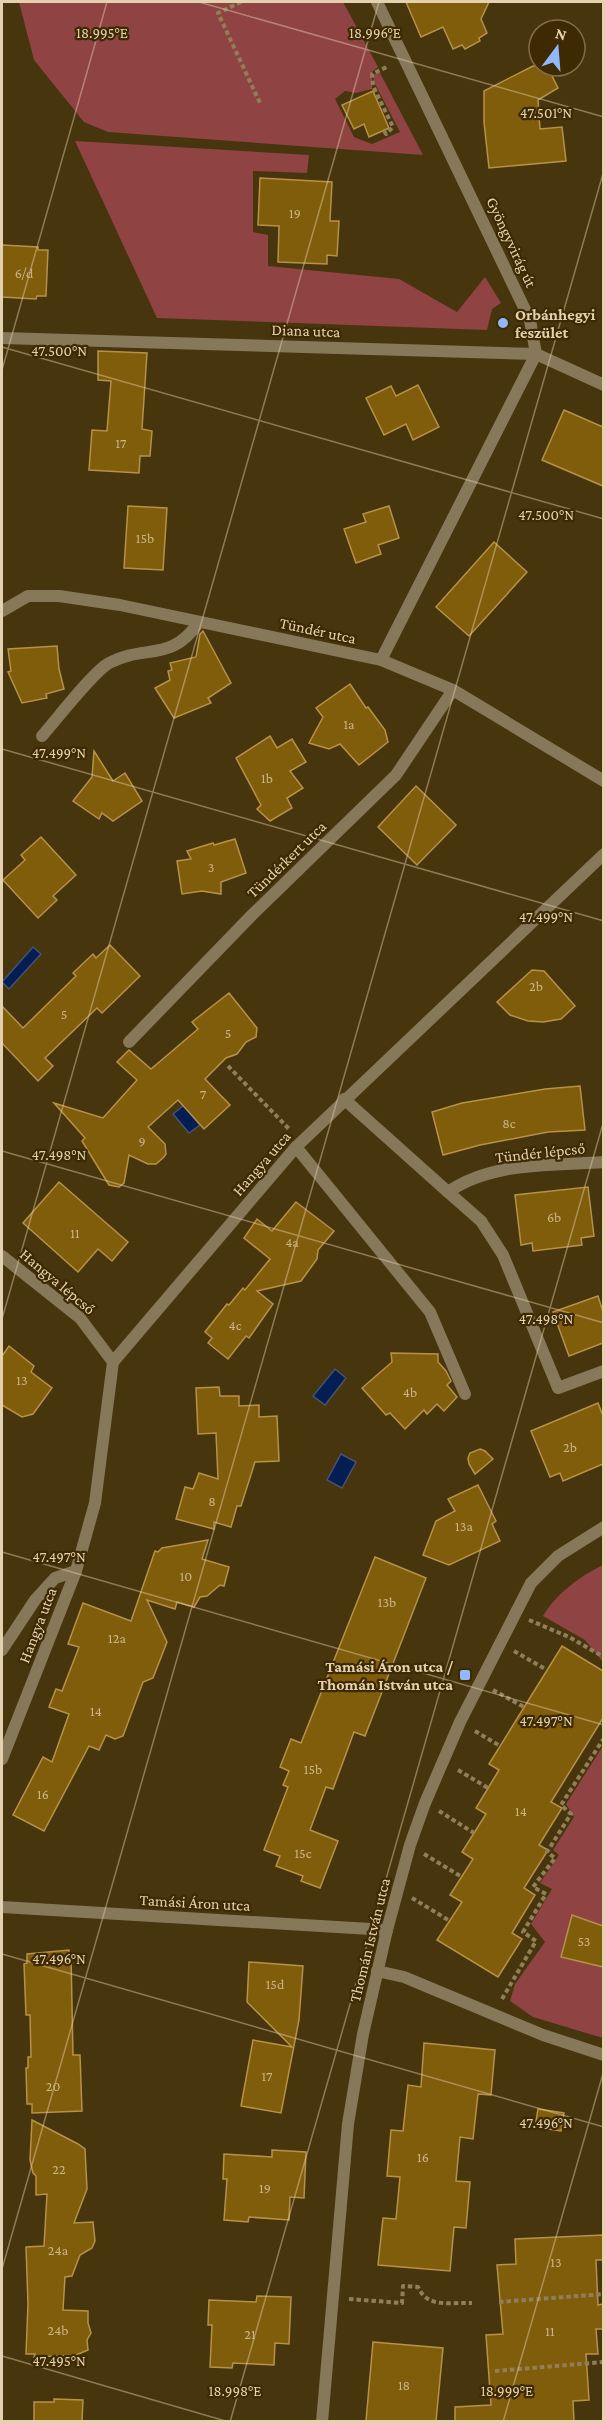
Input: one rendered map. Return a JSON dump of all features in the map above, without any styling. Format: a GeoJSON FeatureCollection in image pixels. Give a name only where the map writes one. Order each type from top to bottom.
{"type":"FeatureCollection","features":[{"type":"Feature","properties":{"kind":"street","name":"Gyöngyvirág út"},"geometry":{"type":"LineString","coordinates":[[377,2],[530,320],[536,354]]}},
{"type":"Feature","properties":{"kind":"street","name":"Diana utca"},"geometry":{"type":"LineString","coordinates":[[2,338],[536,354],[603,385]]}},
{"type":"Feature","properties":{"kind":"street"},"geometry":{"type":"LineString","coordinates":[[381,660],[536,354]]}},
{"type":"Feature","properties":{"kind":"street","name":"Tündér utca"},"geometry":{"type":"LineString","coordinates":[[2,612],[27,596],[59,596],[381,660],[453,690],[603,781]]}},
{"type":"Feature","properties":{"kind":"street"},"geometry":{"type":"LineString","coordinates":[[42,736],[108,664],[127,657],[173,647],[189,636],[199,622]]}},
{"type":"Feature","properties":{"kind":"street","name":"Tündérkert utca"},"geometry":{"type":"LineString","coordinates":[[129,1042],[252,915],[396,775],[453,690]]}},
{"type":"Feature","properties":{"kind":"street","name":"Hangya utca"},"geometry":{"type":"LineString","coordinates":[[2,1759],[76,1571],[95,1503],[113,1362],[298,1144],[603,854]]}},
{"type":"Feature","properties":{"kind":"street"},"geometry":{"type":"LineString","coordinates":[[344,1099],[481,1221],[503,1255],[558,1388],[603,1371]]}},
{"type":"Feature","properties":{"kind":"street"},"geometry":{"type":"LineString","coordinates":[[298,1144],[430,1312],[465,1394]]}},
{"type":"Feature","properties":{"kind":"street","name":"Tündér lépcső"},"geometry":{"type":"LineString","coordinates":[[448,1192],[464,1181],[505,1168],[603,1162]]}},
{"type":"Feature","properties":{"kind":"street","name":"Hangya lépcső"},"geometry":{"type":"LineString","coordinates":[[2,1256],[80,1318],[113,1362]]}},
{"type":"Feature","properties":{"kind":"street","name":"Thomán István utca"},"geometry":{"type":"LineString","coordinates":[[321,2421],[348,2124],[363,2034],[377,1971],[410,1845],[425,1803],[460,1722],[531,1583],[558,1556],[603,1527]]}},
{"type":"Feature","properties":{"kind":"street","name":"Hangya utca"},"geometry":{"type":"LineString","coordinates":[[2,1650],[35,1600],[55,1578],[76,1571]]}},
{"type":"Feature","properties":{"kind":"street","name":"Tamási Áron utca"},"geometry":{"type":"LineString","coordinates":[[2,1907],[387,1930]]}},
{"type":"Feature","properties":{"kind":"street"},"geometry":{"type":"LineString","coordinates":[[377,1971],[404,1977],[543,2035],[603,2055]]}},
{"type":"Feature","properties":{"kind":"path"},"geometry":{"type":"LineString","coordinates":[[241,2],[218,13],[260,103]]}},
{"type":"Feature","properties":{"kind":"path"},"geometry":{"type":"LineString","coordinates":[[378,71],[372,74],[373,86],[393,127],[386,134],[384,131]]}},
{"type":"Feature","properties":{"kind":"path"},"geometry":{"type":"LineString","coordinates":[[228,1066],[298,1144]]}},
{"type":"Feature","properties":{"kind":"path"},"geometry":{"type":"LineString","coordinates":[[515,1614],[569,1637],[603,1657]]}},
{"type":"Feature","properties":{"kind":"path"},"geometry":{"type":"LineString","coordinates":[[500,1644],[547,1670]]}},
{"type":"Feature","properties":{"kind":"path"},"geometry":{"type":"LineString","coordinates":[[480,1683],[524,1707]]}},
{"type":"Feature","properties":{"kind":"path"},"geometry":{"type":"LineString","coordinates":[[460,1722],[500,1746]]}},
{"type":"Feature","properties":{"kind":"path"},"geometry":{"type":"LineString","coordinates":[[506,1991],[536,1941],[523,1932],[546,1894],[534,1887],[555,1858],[547,1852],[571,1814],[561,1805],[603,1738]]}},
{"type":"Feature","properties":{"kind":"path"},"geometry":{"type":"LineString","coordinates":[[443,1762],[488,1788]]}},
{"type":"Feature","properties":{"kind":"path"},"geometry":{"type":"LineString","coordinates":[[425,1803],[474,1833]]}},
{"type":"Feature","properties":{"kind":"path"},"geometry":{"type":"LineString","coordinates":[[410,1845],[462,1877]]}},
{"type":"Feature","properties":{"kind":"path"},"geometry":{"type":"LineString","coordinates":[[398,1889],[450,1921]]}},
{"type":"Feature","properties":{"kind":"path"},"geometry":{"type":"LineString","coordinates":[[331,2298],[402,2303],[403,2286],[418,2287],[422,2296],[430,2302],[472,2303]]}},
{"type":"Feature","properties":{"kind":"path"},"geometry":{"type":"LineString","coordinates":[[499,2302],[603,2294]]}},
{"type":"Feature","properties":{"kind":"path"},"geometry":{"type":"LineString","coordinates":[[495,2371],[603,2362]]}},
{"type":"Feature","properties":{"kind":"shaded area"},"geometry":{"type":"Polygon","coordinates":[[[19,2],[343,2],[378,67],[372,72],[372,89],[356,93],[345,91],[335,99],[354,137],[372,144],[400,132],[374,82],[373,74],[380,73],[423,155],[108,132],[84,122],[34,60],[19,2]]]}},
{"type":"Feature","properties":{"kind":"shaded area"},"geometry":{"type":"Polygon","coordinates":[[[75,141],[309,155],[307,173],[253,171],[253,232],[268,235],[268,266],[399,279],[457,312],[485,277],[501,303],[492,309],[487,330],[157,318],[75,141]]]}},
{"type":"Feature","properties":{"kind":"shaded area"},"geometry":{"type":"Polygon","coordinates":[[[603,1565],[603,1662],[585,1640],[543,1616],[569,1586],[603,1565]]]}},
{"type":"Feature","properties":{"kind":"shaded area"},"geometry":{"type":"Polygon","coordinates":[[[603,1746],[603,2038],[533,2017],[510,2001],[515,1984],[545,1942],[531,1924],[552,1889],[540,1883],[559,1855],[553,1850],[574,1817],[566,1804],[603,1746]]]}},
{"type":"Feature","properties":{"kind":"water"},"geometry":{"type":"Polygon","coordinates":[[[33,947],[41,954],[9,989],[2,982],[33,947]]]}},
{"type":"Feature","properties":{"kind":"water"},"geometry":{"type":"Polygon","coordinates":[[[184,1105],[200,1125],[189,1133],[173,1114],[184,1105]]]}},
{"type":"Feature","properties":{"kind":"water"},"geometry":{"type":"Polygon","coordinates":[[[335,1369],[346,1378],[325,1405],[313,1396],[335,1369]]]}},
{"type":"Feature","properties":{"kind":"water"},"geometry":{"type":"Polygon","coordinates":[[[341,1454],[356,1462],[342,1488],[327,1480],[341,1454]]]}},
{"type":"Feature","properties":{"kind":"building"},"geometry":{"type":"Polygon","coordinates":[[[406,2],[489,2],[481,19],[487,33],[479,38],[480,41],[465,49],[462,45],[453,49],[443,27],[421,37],[406,2]]]}},
{"type":"Feature","properties":{"kind":"building"},"geometry":{"type":"Polygon","coordinates":[[[527,69],[527,78],[553,78],[558,88],[538,100],[540,129],[562,127],[566,161],[489,168],[484,122],[484,91],[527,69]]]}},
{"type":"Feature","properties":{"kind":"building"},"geometry":{"type":"Polygon","coordinates":[[[373,91],[389,128],[369,137],[364,124],[354,129],[342,105],[373,91]]]}},
{"type":"Feature","properties":{"kind":"building"},"geometry":{"type":"Polygon","coordinates":[[[260,178],[332,182],[330,221],[339,221],[337,256],[327,255],[327,264],[278,262],[279,226],[258,225],[260,178]]]}},
{"type":"Feature","properties":{"kind":"building"},"geometry":{"type":"Polygon","coordinates":[[[2,245],[38,247],[38,250],[48,250],[46,296],[37,296],[36,299],[2,297],[2,245]]]}},
{"type":"Feature","properties":{"kind":"building"},"geometry":{"type":"Polygon","coordinates":[[[98,351],[147,353],[142,429],[152,431],[150,456],[140,456],[139,473],[89,470],[92,430],[107,431],[111,381],[98,380],[98,351]]]}},
{"type":"Feature","properties":{"kind":"building"},"geometry":{"type":"Polygon","coordinates":[[[418,385],[439,427],[413,440],[406,424],[384,435],[366,398],[391,386],[396,396],[418,385]]]}},
{"type":"Feature","properties":{"kind":"building"},"geometry":{"type":"Polygon","coordinates":[[[564,410],[603,427],[603,486],[542,460],[564,410]]]}},
{"type":"Feature","properties":{"kind":"building"},"geometry":{"type":"Polygon","coordinates":[[[128,506],[167,508],[163,570],[124,568],[128,506]]]}},
{"type":"Feature","properties":{"kind":"building"},"geometry":{"type":"Polygon","coordinates":[[[389,506],[399,538],[378,545],[381,554],[356,563],[344,529],[366,522],[363,514],[389,506]]]}},
{"type":"Feature","properties":{"kind":"building"},"geometry":{"type":"Polygon","coordinates":[[[494,542],[527,572],[469,636],[436,607],[494,542]]]}},
{"type":"Feature","properties":{"kind":"building"},"geometry":{"type":"Polygon","coordinates":[[[203,631],[231,683],[208,698],[211,703],[174,718],[155,688],[170,680],[168,671],[172,670],[170,663],[196,657],[200,634],[203,631]]]}},
{"type":"Feature","properties":{"kind":"building"},"geometry":{"type":"Polygon","coordinates":[[[57,646],[64,689],[46,694],[47,698],[22,703],[8,672],[11,671],[8,649],[57,646]]]}},
{"type":"Feature","properties":{"kind":"building"},"geometry":{"type":"Polygon","coordinates":[[[350,684],[385,730],[388,742],[359,765],[340,744],[329,749],[309,743],[323,717],[316,708],[350,684]]]}},
{"type":"Feature","properties":{"kind":"building"},"geometry":{"type":"Polygon","coordinates":[[[270,736],[277,748],[292,739],[306,762],[290,771],[303,788],[287,798],[292,808],[270,821],[257,809],[261,805],[236,758],[270,736]]]}},
{"type":"Feature","properties":{"kind":"building"},"geometry":{"type":"Polygon","coordinates":[[[94,751],[113,781],[125,773],[142,801],[113,821],[102,813],[99,819],[73,801],[92,777],[94,751]]]}},
{"type":"Feature","properties":{"kind":"building"},"geometry":{"type":"Polygon","coordinates":[[[416,786],[456,825],[417,865],[378,827],[416,786]]]}},
{"type":"Feature","properties":{"kind":"building"},"geometry":{"type":"Polygon","coordinates":[[[41,837],[76,875],[53,896],[57,900],[38,918],[3,880],[25,860],[21,855],[41,837]]]}},
{"type":"Feature","properties":{"kind":"building"},"geometry":{"type":"Polygon","coordinates":[[[235,839],[246,873],[221,882],[221,894],[202,891],[182,894],[177,861],[191,859],[187,851],[235,839]]]}},
{"type":"Feature","properties":{"kind":"building"},"geometry":{"type":"Polygon","coordinates":[[[110,945],[140,976],[102,1013],[97,1008],[45,1058],[53,1066],[38,1081],[2,1043],[2,1006],[23,1028],[76,976],[73,973],[93,954],[96,958],[110,945]]]}},
{"type":"Feature","properties":{"kind":"building"},"geometry":{"type":"Polygon","coordinates":[[[532,970],[544,971],[575,1006],[561,1019],[543,1022],[528,1021],[510,1015],[497,1002],[532,970]]]}},
{"type":"Feature","properties":{"kind":"building"},"geometry":{"type":"Polygon","coordinates":[[[229,993],[257,1028],[256,1037],[246,1042],[237,1054],[226,1058],[205,1079],[230,1105],[204,1129],[178,1100],[148,1127],[165,1144],[166,1154],[163,1158],[156,1164],[148,1164],[129,1155],[124,1183],[119,1187],[109,1185],[82,1141],[85,1138],[54,1103],[103,1118],[137,1080],[117,1062],[129,1050],[151,1069],[198,1029],[192,1022],[229,993]]]}},
{"type":"Feature","properties":{"kind":"building"},"geometry":{"type":"Polygon","coordinates":[[[580,1086],[585,1130],[548,1132],[480,1145],[443,1155],[432,1112],[462,1103],[545,1089],[580,1086]]]}},
{"type":"Feature","properties":{"kind":"building"},"geometry":{"type":"Polygon","coordinates":[[[59,1182],[128,1242],[112,1261],[98,1249],[78,1272],[23,1223],[59,1182]]]}},
{"type":"Feature","properties":{"kind":"building"},"geometry":{"type":"Polygon","coordinates":[[[588,1187],[594,1236],[581,1238],[582,1245],[533,1251],[532,1243],[521,1245],[515,1195],[588,1187]]]}},
{"type":"Feature","properties":{"kind":"building"},"geometry":{"type":"Polygon","coordinates":[[[296,1202],[334,1231],[318,1250],[317,1259],[301,1281],[257,1291],[273,1304],[249,1338],[246,1336],[228,1359],[208,1343],[212,1338],[205,1332],[227,1304],[229,1305],[243,1288],[245,1290],[270,1259],[244,1238],[257,1219],[272,1231],[296,1202]]]}},
{"type":"Feature","properties":{"kind":"building"},"geometry":{"type":"Polygon","coordinates":[[[598,1296],[603,1312],[603,1343],[569,1356],[553,1312],[598,1296]]]}},
{"type":"Feature","properties":{"kind":"building"},"geometry":{"type":"Polygon","coordinates":[[[9,1346],[34,1366],[31,1372],[52,1388],[33,1414],[22,1417],[2,1405],[2,1356],[9,1346]]]}},
{"type":"Feature","properties":{"kind":"building"},"geometry":{"type":"Polygon","coordinates":[[[391,1353],[438,1354],[438,1362],[451,1381],[447,1385],[457,1397],[444,1411],[437,1404],[427,1414],[424,1410],[405,1429],[390,1413],[386,1415],[362,1388],[392,1362],[391,1353]]]}},
{"type":"Feature","properties":{"kind":"building"},"geometry":{"type":"Polygon","coordinates":[[[219,1387],[220,1396],[239,1396],[239,1406],[259,1405],[259,1417],[277,1416],[279,1461],[255,1462],[241,1506],[237,1506],[231,1527],[214,1522],[214,1529],[176,1519],[185,1487],[193,1489],[199,1473],[218,1479],[216,1433],[198,1434],[196,1388],[219,1387]]]}},
{"type":"Feature","properties":{"kind":"building"},"geometry":{"type":"Polygon","coordinates":[[[598,1403],[603,1416],[603,1464],[563,1481],[560,1473],[550,1477],[531,1431],[598,1403]]]}},
{"type":"Feature","properties":{"kind":"building"},"geometry":{"type":"Polygon","coordinates":[[[480,1449],[493,1459],[475,1474],[468,1458],[470,1453],[480,1449]]]}},
{"type":"Feature","properties":{"kind":"building"},"geometry":{"type":"Polygon","coordinates":[[[478,1485],[496,1521],[492,1524],[500,1541],[449,1565],[423,1555],[436,1521],[455,1511],[448,1499],[478,1485]]]}},
{"type":"Feature","properties":{"kind":"building"},"geometry":{"type":"Polygon","coordinates":[[[208,1540],[202,1559],[229,1567],[224,1586],[220,1585],[207,1596],[200,1597],[194,1607],[177,1602],[175,1609],[147,1600],[167,1642],[153,1678],[143,1682],[123,1736],[115,1739],[106,1735],[99,1750],[89,1746],[44,1831],[13,1815],[43,1757],[52,1762],[69,1714],[49,1707],[56,1689],[62,1691],[79,1647],[68,1644],[83,1603],[131,1621],[155,1551],[208,1540]]]}},
{"type":"Feature","properties":{"kind":"building"},"geometry":{"type":"Polygon","coordinates":[[[375,1557],[426,1578],[365,1736],[354,1732],[333,1789],[326,1787],[310,1830],[338,1841],[320,1888],[301,1881],[303,1876],[276,1866],[280,1856],[264,1850],[288,1787],[283,1785],[289,1771],[280,1767],[291,1739],[301,1743],[375,1557]]]}},
{"type":"Feature","properties":{"kind":"building"},"geometry":{"type":"Polygon","coordinates":[[[562,1646],[603,1671],[603,1718],[551,1802],[562,1808],[539,1845],[548,1850],[524,1888],[535,1895],[512,1933],[522,1939],[498,1977],[437,1940],[462,1902],[450,1895],[473,1859],[462,1852],[486,1814],[476,1808],[499,1770],[489,1764],[562,1646]]]}},
{"type":"Feature","properties":{"kind":"building"},"geometry":{"type":"Polygon","coordinates":[[[572,1915],[603,1926],[603,1967],[561,1957],[572,1915]]]}},
{"type":"Feature","properties":{"kind":"building"},"geometry":{"type":"Polygon","coordinates":[[[69,1950],[73,2055],[80,2055],[82,2111],[32,2113],[32,2104],[27,2104],[26,2068],[28,2068],[28,2057],[31,2057],[30,2015],[26,2015],[24,1964],[27,1963],[27,1954],[69,1950]]]}},
{"type":"Feature","properties":{"kind":"building"},"geometry":{"type":"Polygon","coordinates":[[[249,1962],[303,1966],[299,2020],[281,2113],[241,2106],[253,2040],[292,2047],[247,2002],[249,1962]]]}},
{"type":"Feature","properties":{"kind":"building"},"geometry":{"type":"Polygon","coordinates":[[[424,2043],[495,2050],[491,2095],[478,2094],[473,2139],[460,2137],[456,2181],[470,2182],[466,2228],[454,2227],[450,2271],[378,2265],[383,2218],[396,2219],[400,2177],[387,2176],[391,2130],[403,2131],[408,2085],[421,2087],[424,2043]]]}},
{"type":"Feature","properties":{"kind":"building"},"geometry":{"type":"Polygon","coordinates":[[[538,2109],[564,2113],[561,2131],[535,2127],[538,2109]]]}},
{"type":"Feature","properties":{"kind":"building"},"geometry":{"type":"Polygon","coordinates":[[[32,2120],[85,2149],[87,2189],[74,2223],[93,2222],[95,2241],[92,2248],[80,2255],[72,2276],[65,2277],[63,2310],[88,2311],[91,2333],[87,2340],[88,2350],[76,2355],[34,2357],[35,2354],[26,2354],[28,2304],[26,2247],[44,2246],[47,2194],[36,2195],[36,2176],[30,2160],[32,2120]]]}},
{"type":"Feature","properties":{"kind":"building"},"geometry":{"type":"Polygon","coordinates":[[[272,2150],[306,2152],[304,2198],[290,2197],[289,2220],[249,2217],[248,2222],[224,2220],[227,2179],[223,2179],[224,2154],[272,2157],[272,2150]]]}},
{"type":"Feature","properties":{"kind":"building"},"geometry":{"type":"Polygon","coordinates":[[[603,2235],[603,2260],[596,2260],[598,2305],[603,2304],[603,2329],[596,2329],[598,2354],[586,2354],[589,2400],[573,2401],[574,2421],[455,2421],[455,2407],[491,2405],[486,2335],[503,2334],[497,2265],[516,2264],[515,2239],[603,2235]]]}},
{"type":"Feature","properties":{"kind":"building"},"geometry":{"type":"Polygon","coordinates":[[[257,2296],[291,2297],[289,2344],[275,2343],[274,2365],[233,2363],[232,2368],[210,2367],[212,2325],[208,2325],[209,2300],[256,2302],[257,2296]]]}},
{"type":"Feature","properties":{"kind":"building"},"geometry":{"type":"Polygon","coordinates":[[[373,2342],[443,2348],[436,2421],[366,2421],[373,2342]]]}},
{"type":"Feature","properties":{"kind":"building"},"geometry":{"type":"Polygon","coordinates":[[[54,2399],[83,2400],[82,2421],[34,2421],[34,2402],[54,2402],[54,2399]]]}},
{"type":"Feature","properties":{"kind":"place","name":"Orbánhegyi feszület"},"geometry":{"type":"Point","coordinates":[503,323]}},
{"type":"Feature","properties":{"kind":"place","name":"Tamási Áron utca / Thomán István utca"},"geometry":{"type":"Point","coordinates":[465,1675]}}]}
